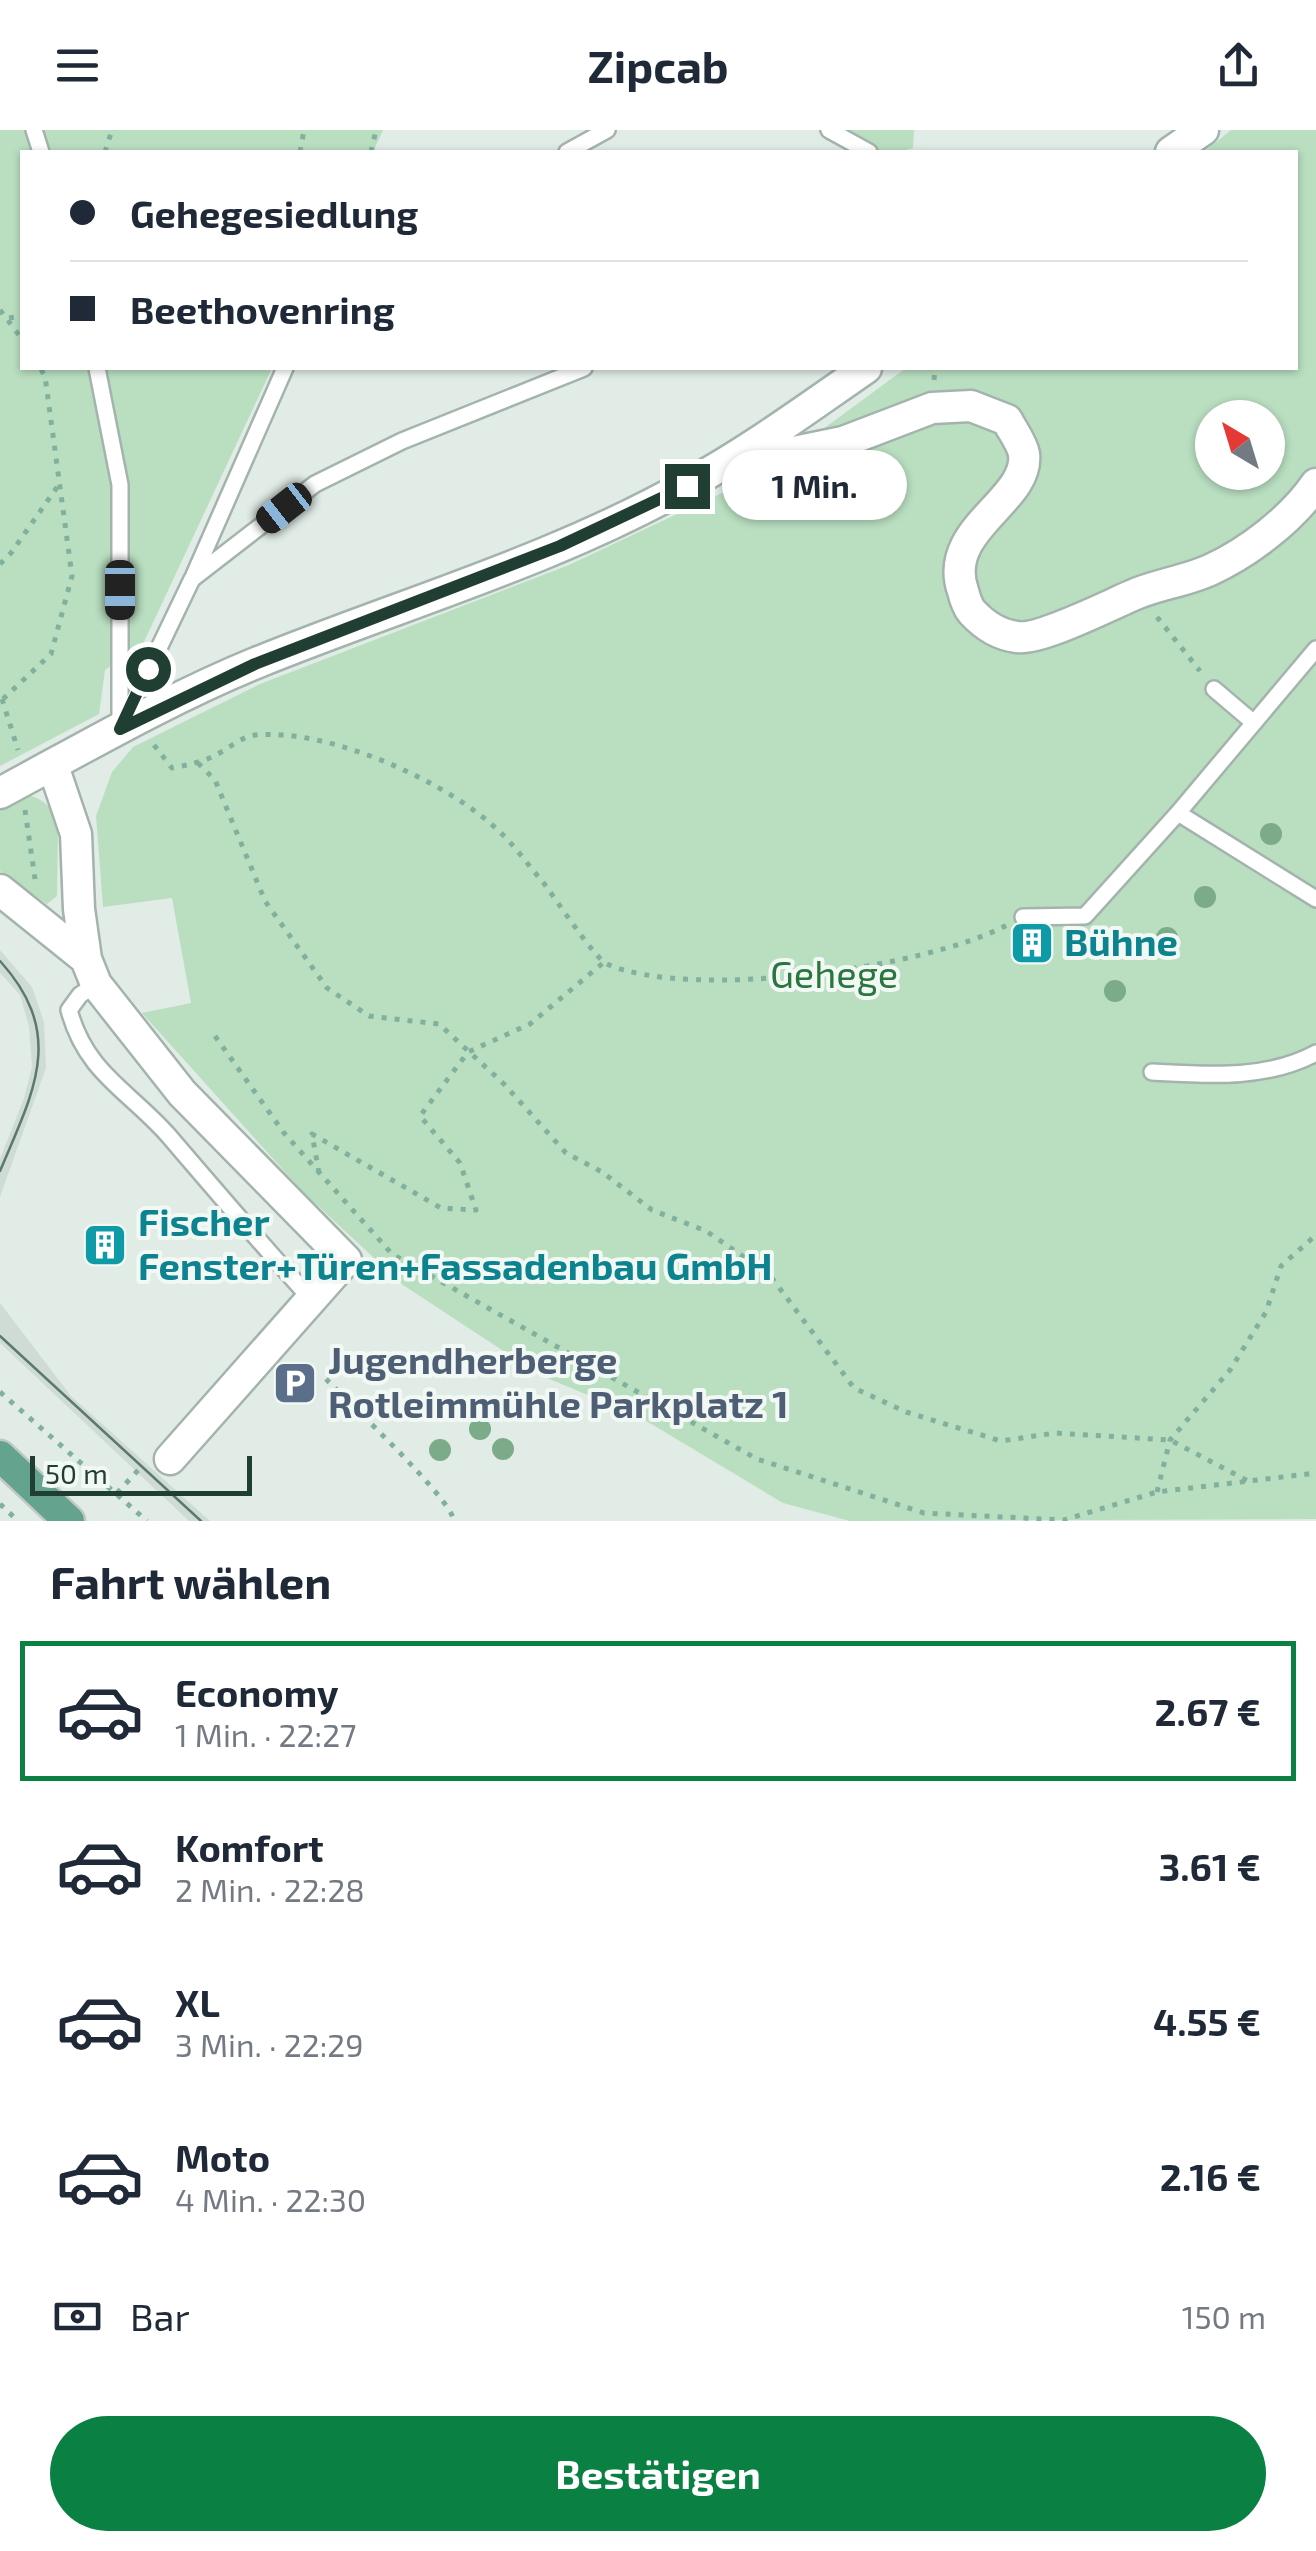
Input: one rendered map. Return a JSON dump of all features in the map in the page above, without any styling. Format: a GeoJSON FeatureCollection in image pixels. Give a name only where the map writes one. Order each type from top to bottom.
{"type":"FeatureCollection","features":[{"type":"Feature","properties":{"kind":"main road"},"geometry":{"type":"LineString","coordinates":[[0,1456],[55,1512]]}},
{"type":"Feature","properties":{"kind":"street"},"geometry":{"type":"LineString","coordinates":[[1174,150],[1203,130]]}},
{"type":"Feature","properties":{"kind":"street"},"geometry":{"type":"LineString","coordinates":[[0,793],[255,664],[560,546],[687,486],[863,370]]}},
{"type":"Feature","properties":{"kind":"street"},"geometry":{"type":"LineString","coordinates":[[754,445],[775,456],[843,442],[932,408],[971,406],[1007,420],[1024,453],[1020,482],[991,510],[969,540],[957,575],[969,609],[992,630],[1021,638],[1211,570],[1258,540],[1306,499],[1316,484]]}},
{"type":"Feature","properties":{"kind":"street"},"geometry":{"type":"LineString","coordinates":[[53,766],[76,834],[79,909],[91,971]]}},
{"type":"Feature","properties":{"kind":"street"},"geometry":{"type":"LineString","coordinates":[[0,890],[91,971],[182,1093],[346,1260],[170,1459]]}},
{"type":"Feature","properties":{"kind":"lane"},"geometry":{"type":"LineString","coordinates":[[571,150],[607,130]]}},
{"type":"Feature","properties":{"kind":"lane"},"geometry":{"type":"LineString","coordinates":[[830,130],[865,150]]}},
{"type":"Feature","properties":{"kind":"lane"},"geometry":{"type":"LineString","coordinates":[[97,370],[120,484],[120,729]]}},
{"type":"Feature","properties":{"kind":"lane"},"geometry":{"type":"LineString","coordinates":[[120,729],[192,579],[283,370]]}},
{"type":"Feature","properties":{"kind":"lane"},"geometry":{"type":"LineString","coordinates":[[192,579],[315,484],[402,441],[579,370]]}},
{"type":"Feature","properties":{"kind":"lane"},"geometry":{"type":"LineString","coordinates":[[1022,916],[1085,916],[1316,649]]}},
{"type":"Feature","properties":{"kind":"lane"},"geometry":{"type":"LineString","coordinates":[[1214,689],[1254,723]]}},
{"type":"Feature","properties":{"kind":"lane"},"geometry":{"type":"LineString","coordinates":[[1178,813],[1316,898]]}},
{"type":"Feature","properties":{"kind":"lane"},"geometry":{"type":"LineString","coordinates":[[91,971],[69,1010],[79,1042],[128,1100],[163,1130],[310,1299]]}},
{"type":"Feature","properties":{"kind":"lane"},"geometry":{"type":"LineString","coordinates":[[1152,1072],[1224,1076],[1294,1065],[1316,1053]]}},
{"type":"Feature","properties":{"kind":"path"},"geometry":{"type":"LineString","coordinates":[[0,310],[20,336]]}},
{"type":"Feature","properties":{"kind":"path"},"geometry":{"type":"LineString","coordinates":[[10,318],[20,316]]}},
{"type":"Feature","properties":{"kind":"path"},"geometry":{"type":"LineString","coordinates":[[19,752],[1,699],[51,654],[72,576],[41,370]]}},
{"type":"Feature","properties":{"kind":"path"},"geometry":{"type":"LineString","coordinates":[[0,564],[60,483]]}},
{"type":"Feature","properties":{"kind":"path"},"geometry":{"type":"LineString","coordinates":[[1138,593],[1214,689]]}},
{"type":"Feature","properties":{"kind":"path"},"geometry":{"type":"LineString","coordinates":[[153,744],[172,768],[198,763],[252,735],[301,737],[366,756],[442,787],[502,834],[604,963],[666,978],[728,980],[812,975],[981,939],[1022,916]]}},
{"type":"Feature","properties":{"kind":"path"},"geometry":{"type":"LineString","coordinates":[[198,763],[215,780],[266,902],[326,988],[368,1016],[439,1024],[504,1084],[566,1153],[602,1172],[652,1210],[706,1231],[769,1274],[854,1388],[906,1412],[1001,1442],[1055,1433],[1170,1440],[1248,1481]]}},
{"type":"Feature","properties":{"kind":"path"},"geometry":{"type":"LineString","coordinates":[[319,1176],[312,1134],[441,1208],[476,1210],[460,1163],[420,1116],[468,1052],[530,1024],[604,963]]}},
{"type":"Feature","properties":{"kind":"path"},"geometry":{"type":"LineString","coordinates":[[214,1036],[319,1176],[392,1254],[757,1458],[924,1513],[1064,1520],[1157,1492],[1316,1474]]}},
{"type":"Feature","properties":{"kind":"path"},"geometry":{"type":"LineString","coordinates":[[1157,1492],[1170,1440],[1230,1370],[1266,1312],[1282,1266],[1316,1235]]}},
{"type":"Feature","properties":{"kind":"path"},"geometry":{"type":"LineString","coordinates":[[326,1379],[433,1490],[453,1513],[454,1521]]}},
{"type":"Feature","properties":{"kind":"path"},"geometry":{"type":"LineString","coordinates":[[0,1392],[147,1521]]}},
{"type":"Feature","properties":{"kind":"path"},"geometry":{"type":"LineString","coordinates":[[0,1504],[18,1521]]}},
{"type":"Feature","properties":{"kind":"shaded area"},"geometry":{"type":"Polygon","coordinates":[[[0,950],[32,987],[44,1022],[46,1068],[0,1197],[0,1159],[32,1067],[29,1026],[20,995],[0,973],[0,950]]]}},
{"type":"Feature","properties":{"kind":"shaded area"},"geometry":{"type":"Polygon","coordinates":[[[0,1303],[71,1396],[210,1521],[189,1521],[0,1343],[0,1303]]]}},
{"type":"Feature","properties":{"kind":"green space"},"geometry":{"type":"Polygon","coordinates":[[[0,130],[383,130],[374,150],[20,150],[20,370],[271,370],[143,644],[105,670],[99,714],[0,766],[0,130]]]}},
{"type":"Feature","properties":{"kind":"green space"},"geometry":{"type":"Polygon","coordinates":[[[830,130],[914,130],[913,148],[854,150],[830,130]]]}},
{"type":"Feature","properties":{"kind":"green space","name":"Gehege"},"geometry":{"type":"Polygon","coordinates":[[[1231,130],[1316,130],[1316,1519],[850,1521],[783,1503],[638,1416],[540,1375],[403,1285],[303,1192],[142,1013],[191,1003],[172,898],[103,907],[96,816],[112,772],[133,747],[260,684],[569,565],[762,474],[903,370],[1298,370],[1298,150],[1206,150],[1231,130]]]}},
{"type":"Feature","properties":{"kind":"green space"},"geometry":{"type":"Polygon","coordinates":[[[27,795],[47,805],[58,824],[57,896],[47,904],[0,871],[0,809],[27,795]]]}},
{"type":"Feature","properties":{"kind":"tram line"},"geometry":{"type":"LineString","coordinates":[[0,961],[21,988],[33,1014],[38,1039],[32,1089],[0,1171]]}},
{"type":"Feature","properties":{"kind":"tram line"},"geometry":{"type":"LineString","coordinates":[[0,1336],[201,1521]]}},
{"type":"Feature","properties":{"kind":"place","name":"Bühne"},"geometry":{"type":"Point","coordinates":[1032,943]}},
{"type":"Feature","properties":{"kind":"place","name":"Fischer Fenster+Türen+Fassadenbau GmbH"},"geometry":{"type":"Point","coordinates":[105,1245]}},
{"type":"Feature","properties":{"kind":"place","name":"Jugendherberge Rotleimmühle Parkplatz 1"},"geometry":{"type":"Point","coordinates":[295,1383]}},
{"type":"Feature","properties":{"kind":"route"},"geometry":{"type":"LineString","coordinates":[[148,669],[120,729],[255,664],[560,546],[687,486]]}}]}
